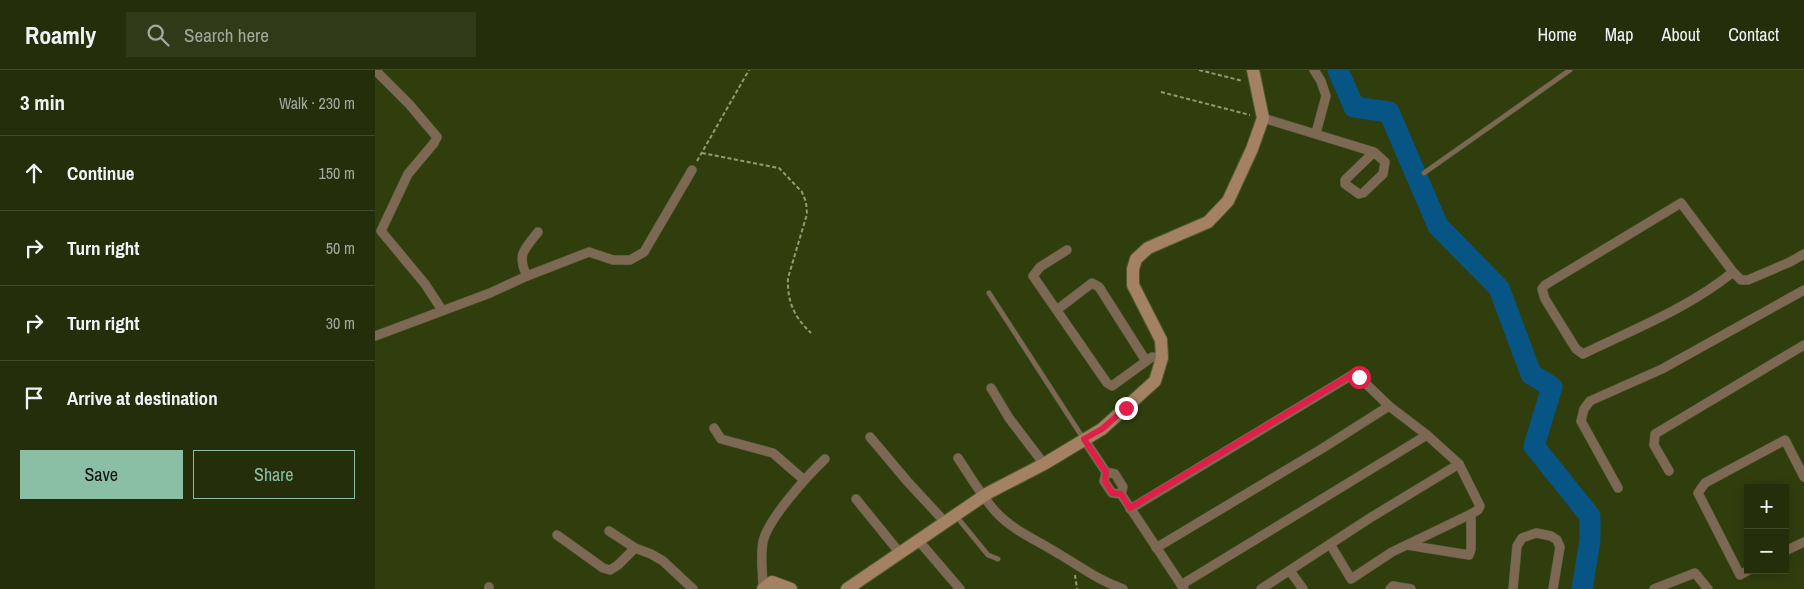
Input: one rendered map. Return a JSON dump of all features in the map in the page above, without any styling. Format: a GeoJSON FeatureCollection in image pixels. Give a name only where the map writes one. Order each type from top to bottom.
{"type":"FeatureCollection","features":[{"type":"Feature","properties":{"kind":"street"},"geometry":{"type":"LineString","coordinates":[[375,70],[409,104],[437,137],[408,174],[378,228],[425,284],[442,310]]}},
{"type":"Feature","properties":{"kind":"street"},"geometry":{"type":"LineString","coordinates":[[847,589],[983,496],[1044,464],[1102,429],[1155,381],[1162,358],[1161,340],[1133,285],[1133,269],[1136,259],[1148,248],[1208,222],[1228,201],[1252,149],[1263,118],[1253,70]]}},
{"type":"Feature","properties":{"kind":"street"},"geometry":{"type":"LineString","coordinates":[[1314,70],[1326,96],[1316,133]]}},
{"type":"Feature","properties":{"kind":"street"},"geometry":{"type":"LineString","coordinates":[[1263,118],[1374,152],[1385,162],[1383,174],[1363,193],[1359,194],[1345,184],[1345,180],[1374,152]]}},
{"type":"Feature","properties":{"kind":"street"},"geometry":{"type":"LineString","coordinates":[[375,336],[490,293],[527,276],[589,252],[613,260],[630,260],[644,252],[692,170]]}},
{"type":"Feature","properties":{"kind":"street"},"geometry":{"type":"LineString","coordinates":[[1733,272],[1686,304],[1583,354],[1576,349],[1545,299],[1541,289],[1681,203],[1741,280],[1748,280],[1804,254]]}},
{"type":"Feature","properties":{"kind":"street"},"geometry":{"type":"LineString","coordinates":[[527,276],[521,265],[521,257],[538,232]]}},
{"type":"Feature","properties":{"kind":"street"},"geometry":{"type":"LineString","coordinates":[[1067,250],[1040,267],[1033,276],[1107,383],[1112,386],[1152,357],[1162,358]]}},
{"type":"Feature","properties":{"kind":"street"},"geometry":{"type":"LineString","coordinates":[[1057,309],[1092,283],[1099,287],[1146,361]]}},
{"type":"Feature","properties":{"kind":"street"},"geometry":{"type":"LineString","coordinates":[[1618,488],[1581,421],[1584,409],[1590,401],[1662,369],[1804,290]]}},
{"type":"Feature","properties":{"kind":"street"},"geometry":{"type":"LineString","coordinates":[[1669,471],[1654,445],[1655,434],[1804,345]]}},
{"type":"Feature","properties":{"kind":"street"},"geometry":{"type":"LineString","coordinates":[[1130,508],[1351,375],[1359,377],[1389,406],[1427,435],[1459,464],[1480,506],[1479,510],[1392,552],[1351,579],[1330,544]]}},
{"type":"Feature","properties":{"kind":"street"},"geometry":{"type":"LineString","coordinates":[[991,388],[1009,418],[1044,464]]}},
{"type":"Feature","properties":{"kind":"street"},"geometry":{"type":"LineString","coordinates":[[1156,548],[1323,448],[1389,406]]}},
{"type":"Feature","properties":{"kind":"street"},"geometry":{"type":"LineString","coordinates":[[714,428],[721,439],[773,453],[804,480]]}},
{"type":"Feature","properties":{"kind":"street"},"geometry":{"type":"LineString","coordinates":[[1084,439],[1106,472],[1105,481],[1112,493],[1121,494],[1183,587],[1427,435]]}},
{"type":"Feature","properties":{"kind":"street"},"geometry":{"type":"LineString","coordinates":[[870,437],[907,481],[949,518]]}},
{"type":"Feature","properties":{"kind":"street"},"geometry":{"type":"LineString","coordinates":[[1744,572],[1740,574],[1698,493],[1705,483],[1785,440],[1804,477]]}},
{"type":"Feature","properties":{"kind":"street"},"geometry":{"type":"LineString","coordinates":[[958,458],[983,496],[1008,524],[1100,580],[1123,589]]}},
{"type":"Feature","properties":{"kind":"street"},"geometry":{"type":"LineString","coordinates":[[763,589],[762,550],[764,537],[775,518],[804,480],[825,459]]}},
{"type":"Feature","properties":{"kind":"street"},"geometry":{"type":"LineString","coordinates":[[1261,589],[1459,464]]}},
{"type":"Feature","properties":{"kind":"street"},"geometry":{"type":"LineString","coordinates":[[856,499],[899,552]]}},
{"type":"Feature","properties":{"kind":"street"},"geometry":{"type":"LineString","coordinates":[[1407,545],[1469,555],[1471,549],[1471,514]]}},
{"type":"Feature","properties":{"kind":"street"},"geometry":{"type":"LineString","coordinates":[[609,531],[635,548],[663,561],[693,589]]}},
{"type":"Feature","properties":{"kind":"street"},"geometry":{"type":"LineString","coordinates":[[1513,589],[1517,546],[1521,538],[1536,533],[1551,536],[1557,540],[1560,547],[1553,589]]}},
{"type":"Feature","properties":{"kind":"street"},"geometry":{"type":"LineString","coordinates":[[557,535],[603,568],[610,570],[618,565],[635,548]]}},
{"type":"Feature","properties":{"kind":"street"},"geometry":{"type":"LineString","coordinates":[[918,540],[960,589]]}},
{"type":"Feature","properties":{"kind":"street"},"geometry":{"type":"LineString","coordinates":[[1789,549],[1804,542]]}},
{"type":"Feature","properties":{"kind":"street"},"geometry":{"type":"LineString","coordinates":[[1290,570],[1303,589]]}},
{"type":"Feature","properties":{"kind":"street"},"geometry":{"type":"LineString","coordinates":[[1654,589],[1695,573],[1708,589]]}},
{"type":"Feature","properties":{"kind":"street"},"geometry":{"type":"LineString","coordinates":[[763,589],[772,582],[791,589]]}},
{"type":"Feature","properties":{"kind":"street"},"geometry":{"type":"LineString","coordinates":[[1390,589],[1393,586],[1411,589]]}},
{"type":"Feature","properties":{"kind":"lane"},"geometry":{"type":"LineString","coordinates":[[1424,174],[1571,70]]}},
{"type":"Feature","properties":{"kind":"lane"},"geometry":{"type":"LineString","coordinates":[[989,293],[1084,439]]}},
{"type":"Feature","properties":{"kind":"lane"},"geometry":{"type":"LineString","coordinates":[[949,518],[988,555],[998,559]]}},
{"type":"Feature","properties":{"kind":"path"},"geometry":{"type":"LineString","coordinates":[[692,170],[749,70]]}},
{"type":"Feature","properties":{"kind":"path"},"geometry":{"type":"LineString","coordinates":[[1199,70],[1257,84]]}},
{"type":"Feature","properties":{"kind":"path"},"geometry":{"type":"LineString","coordinates":[[1161,92],[1263,118]]}},
{"type":"Feature","properties":{"kind":"path"},"geometry":{"type":"LineString","coordinates":[[702,153],[779,168],[802,192],[806,202],[807,214],[788,278],[788,289],[794,313],[811,333]]}},
{"type":"Feature","properties":{"kind":"waterway"},"geometry":{"type":"LineString","coordinates":[[1338,70],[1354,107],[1389,112],[1438,226],[1499,288],[1531,374],[1552,387],[1534,446],[1590,516],[1590,540],[1582,589]]}},
{"type":"Feature","properties":{"kind":"route"},"geometry":{"type":"LineString","coordinates":[[1126,408],[1102,429],[1084,439],[1106,472],[1105,481],[1112,493],[1121,494],[1130,508],[1283,418],[1351,375],[1359,377]]}}]}
